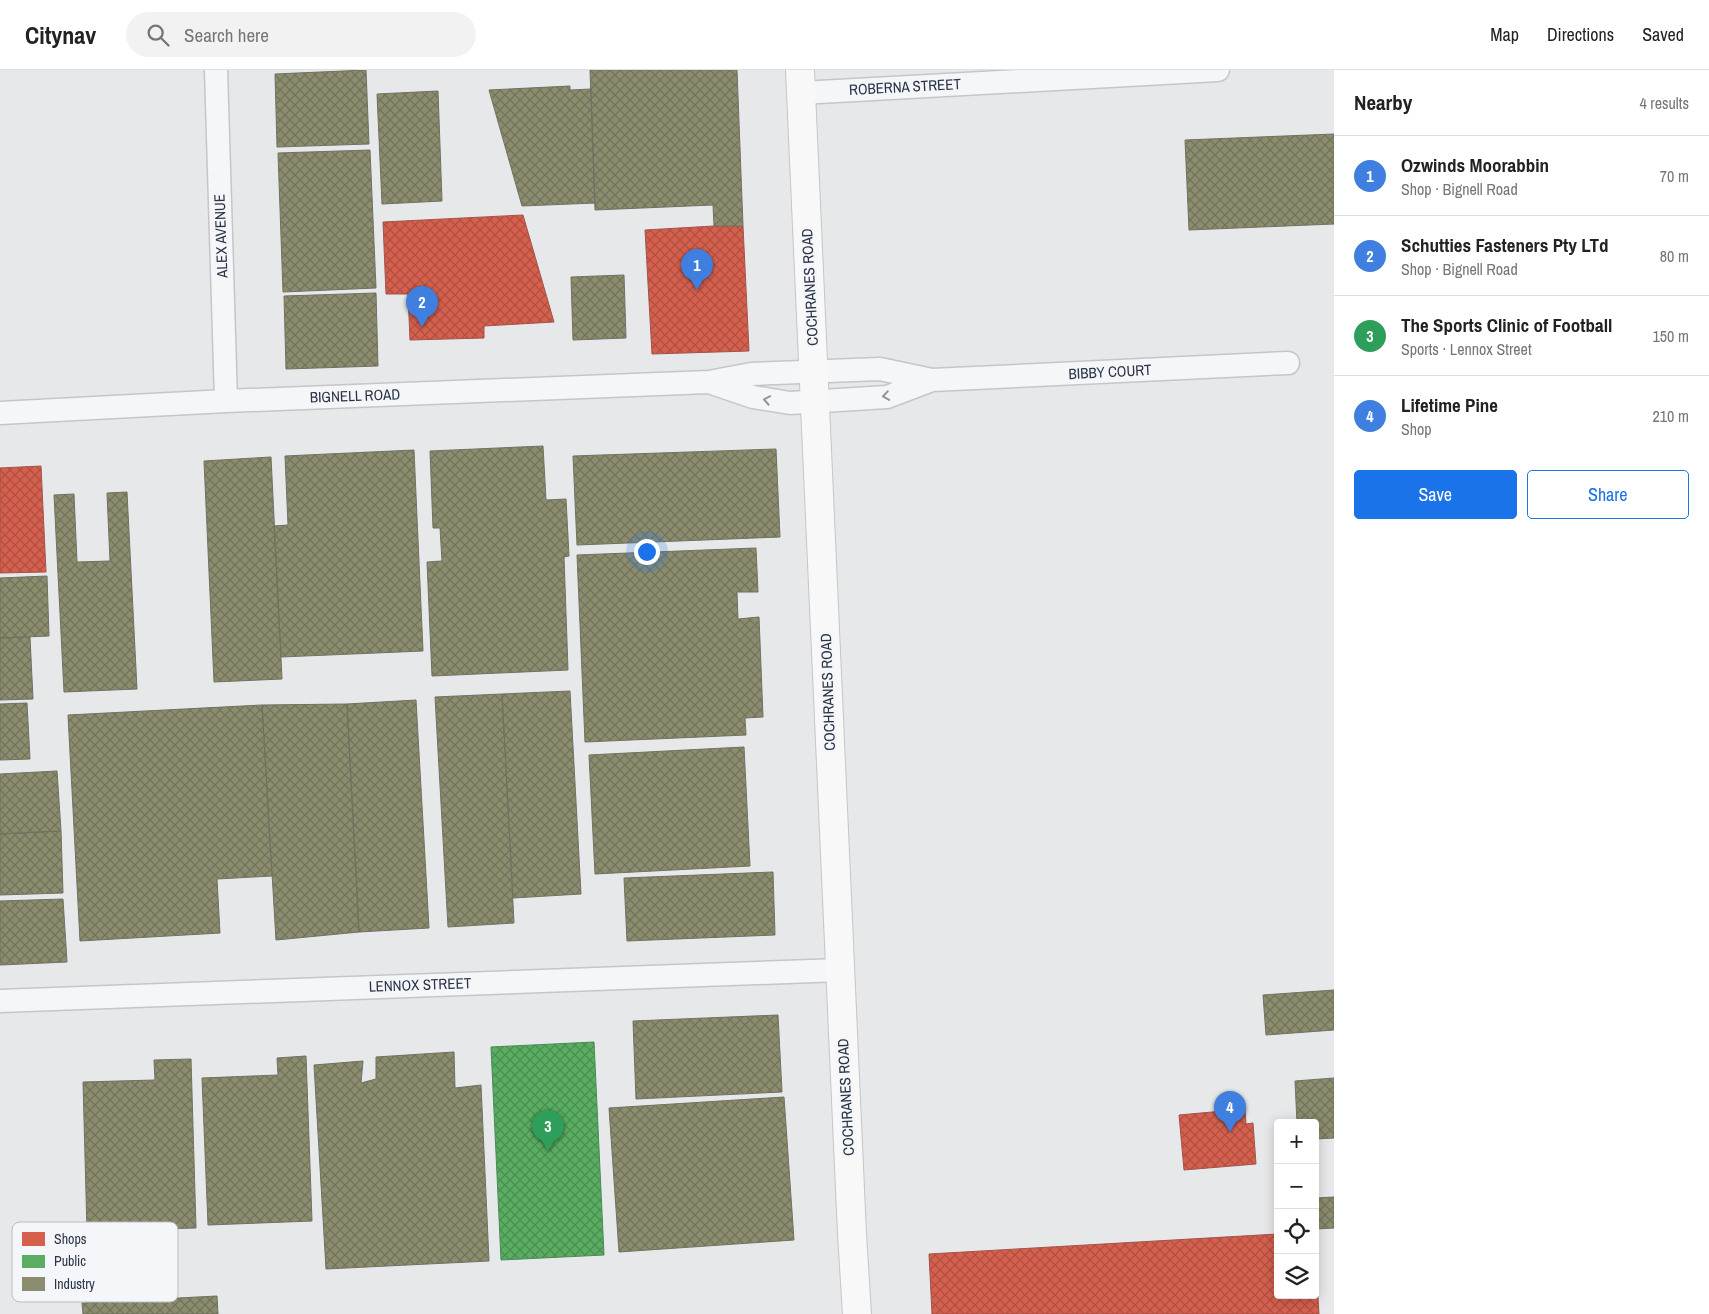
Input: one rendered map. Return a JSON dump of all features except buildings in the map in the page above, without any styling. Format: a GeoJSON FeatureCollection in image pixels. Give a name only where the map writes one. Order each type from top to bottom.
{"type":"FeatureCollection","features":[{"type":"Feature","properties":{"kind":"street","name":"ALEX AVENUE"},"geometry":{"type":"LineString","coordinates":[[216,70],[226,401]]}},
{"type":"Feature","properties":{"kind":"street","name":"ROBERNA STREET"},"geometry":{"type":"LineString","coordinates":[[801,81],[1218,70]]}},
{"type":"Feature","properties":{"kind":"street","name":"COCHRANES ROAD"},"geometry":{"type":"LineString","coordinates":[[801,81],[857,1314]]}},
{"type":"Feature","properties":{"kind":"street","name":"BIBBY COURT"},"geometry":{"type":"LineString","coordinates":[[814,371],[884,369],[932,380],[1288,363]]}},
{"type":"Feature","properties":{"kind":"street","name":"BIGNELL ROAD"},"geometry":{"type":"LineString","coordinates":[[0,413],[226,401],[709,382],[745,375],[814,371]]}},
{"type":"Feature","properties":{"kind":"street","name":"BIBBY COURT"},"geometry":{"type":"LineString","coordinates":[[815,402],[887,397],[932,380]]}},
{"type":"Feature","properties":{"kind":"street","name":"BIGNELL ROAD"},"geometry":{"type":"LineString","coordinates":[[709,382],[768,400],[790,403],[815,402]]}},
{"type":"Feature","properties":{"kind":"street","name":"LENNOX STREET"},"geometry":{"type":"LineString","coordinates":[[0,1001],[840,970]]}},
{"type":"Feature","properties":{"kind":"place","name":"Ozwinds Moorabbin"},"geometry":{"type":"Point","coordinates":[697,290]}},
{"type":"Feature","properties":{"kind":"place","name":"Schutties Fasteners Pty LTd"},"geometry":{"type":"Point","coordinates":[422,327]}},
{"type":"Feature","properties":{"kind":"place","name":"Lifetime Pine"},"geometry":{"type":"Point","coordinates":[1230,1132]}},
{"type":"Feature","properties":{"kind":"place","name":"The Sports Clinic of Football"},"geometry":{"type":"Point","coordinates":[548,1151]}}]}
